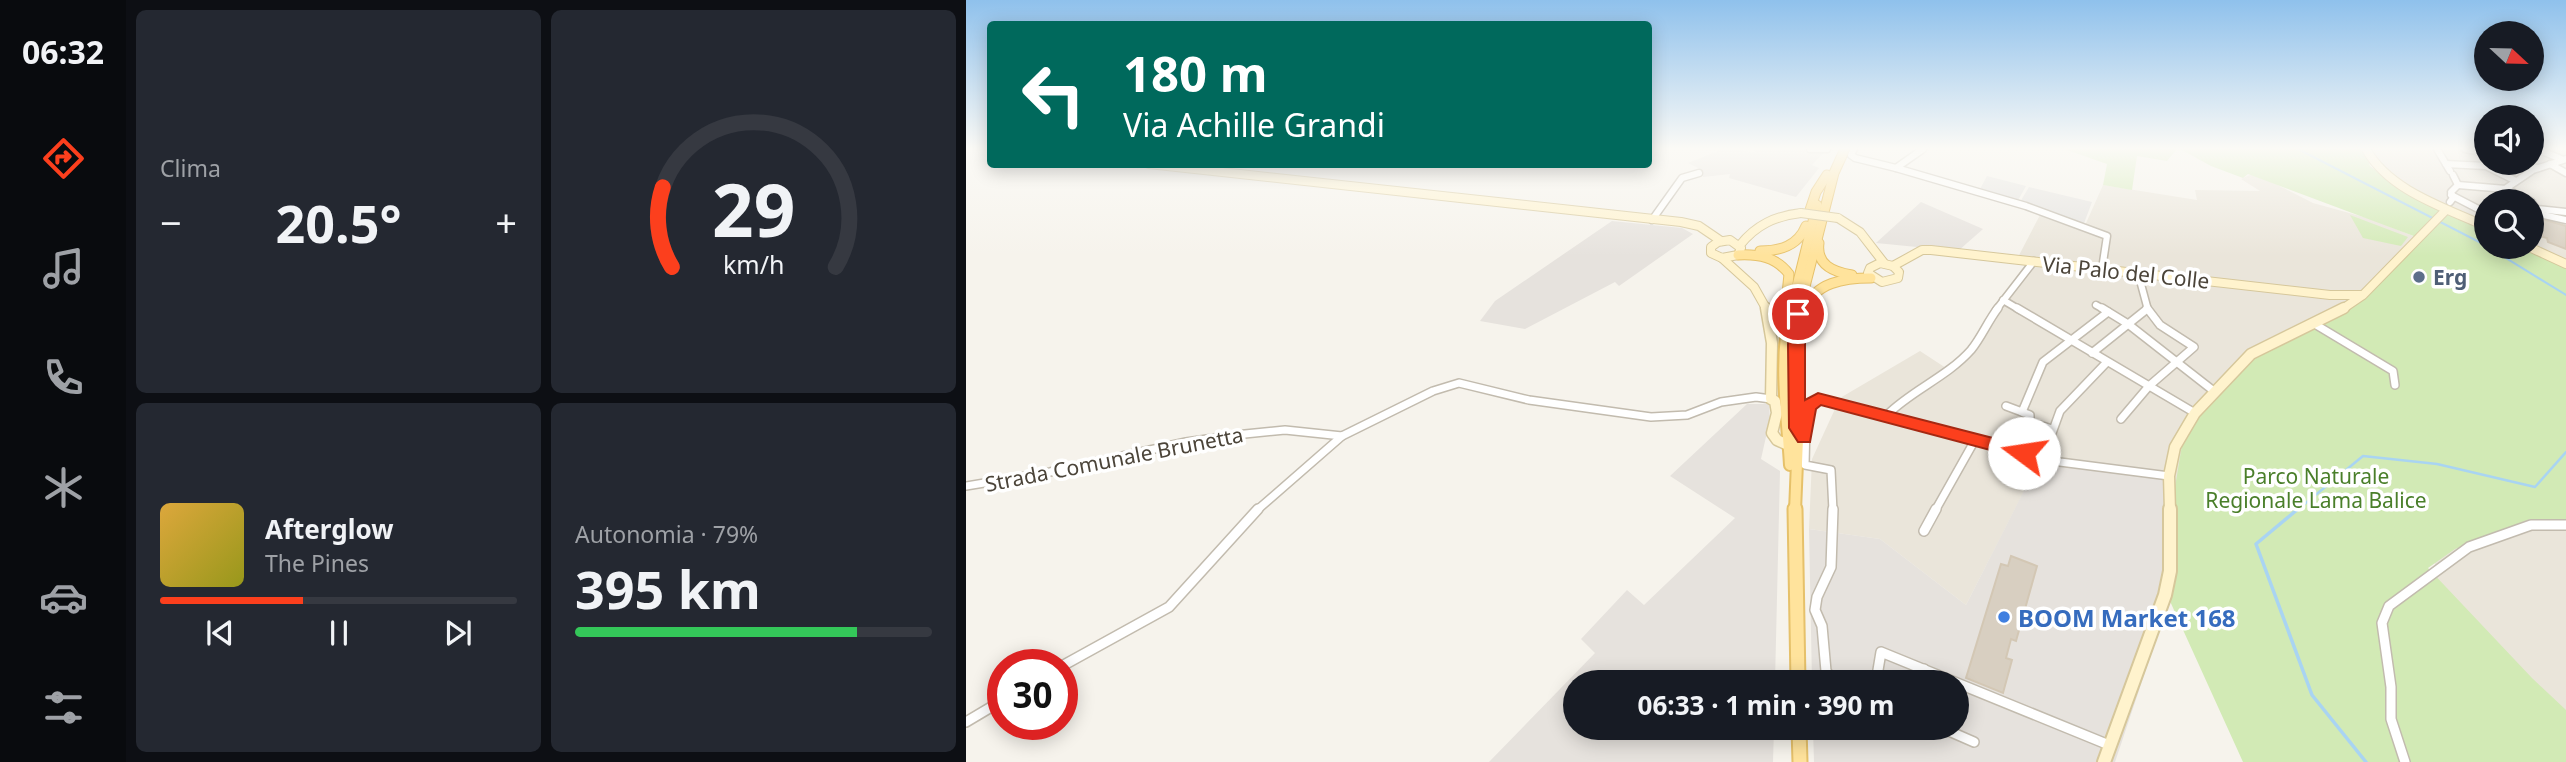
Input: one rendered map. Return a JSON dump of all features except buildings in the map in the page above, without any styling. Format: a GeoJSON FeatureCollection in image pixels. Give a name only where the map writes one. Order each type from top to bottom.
{"type":"FeatureCollection","features":[{"type":"Feature","properties":{"kind":"main road"},"geometry":{"type":"LineString","coordinates":[[1738,251],[1773,251],[1795,242],[1804,232],[1821,185]]}},
{"type":"Feature","properties":{"kind":"main road"},"geometry":{"type":"LineString","coordinates":[[1798,670],[1795,516],[1784,362],[1787,321],[1824,185]]}},
{"type":"Feature","properties":{"kind":"main road"},"geometry":{"type":"LineString","coordinates":[[1795,516],[1801,433],[1796,388],[1798,314],[1831,185]]}},
{"type":"Feature","properties":{"kind":"main road"},"geometry":{"type":"LineString","coordinates":[[1830,188],[1817,254],[1828,268],[1837,272],[1853,275],[1882,268]]}},
{"type":"Feature","properties":{"kind":"main road"},"geometry":{"type":"LineString","coordinates":[[1738,251],[1773,259],[1788,274],[1780,350],[1780,369],[1787,405]]}},
{"type":"Feature","properties":{"kind":"main road"},"geometry":{"type":"LineString","coordinates":[[1796,388],[1806,303],[1818,290],[1832,283],[1882,268]]}},
{"type":"Feature","properties":{"kind":"main road"},"geometry":{"type":"LineString","coordinates":[[1799,740],[1800,762]]}},
{"type":"Feature","properties":{"kind":"street"},"geometry":{"type":"LineString","coordinates":[[1334,185],[1699,226],[1738,251],[1739,271]]}},
{"type":"Feature","properties":{"kind":"street"},"geometry":{"type":"LineString","coordinates":[[1652,220],[1677,185]]}},
{"type":"Feature","properties":{"kind":"street"},"geometry":{"type":"LineString","coordinates":[[1953,185],[2026,206],[2107,236],[2102,269]]}},
{"type":"Feature","properties":{"kind":"street"},"geometry":{"type":"LineString","coordinates":[[2408,185],[2448,203],[2474,219]]}},
{"type":"Feature","properties":{"kind":"street"},"geometry":{"type":"LineString","coordinates":[[2104,762],[2165,595],[2170,571],[2171,543],[2169,476],[2175,447],[2195,413],[2251,354],[2363,295],[2412,245],[2448,203],[2458,185],[2505,189],[2509,185]]}},
{"type":"Feature","properties":{"kind":"street"},"geometry":{"type":"LineString","coordinates":[[2448,203],[2474,209]]}},
{"type":"Feature","properties":{"kind":"street"},"geometry":{"type":"LineString","coordinates":[[2544,209],[2566,212]]}},
{"type":"Feature","properties":{"kind":"street"},"geometry":{"type":"LineString","coordinates":[[1711,247],[1751,232],[1774,218],[1801,213],[1838,218],[1860,232],[1873,249],[1882,268]]}},
{"type":"Feature","properties":{"kind":"street"},"geometry":{"type":"LineString","coordinates":[[2544,213],[2566,220]]}},
{"type":"Feature","properties":{"kind":"street"},"geometry":{"type":"LineString","coordinates":[[1675,222],[1698,230],[1714,255],[1739,271],[1757,291],[1766,308],[1771,337],[1771,399]]}},
{"type":"Feature","properties":{"kind":"street"},"geometry":{"type":"LineString","coordinates":[[1722,258],[1738,251],[1751,232]]}},
{"type":"Feature","properties":{"kind":"street","name":"Via Palo del Colle"},"geometry":{"type":"LineString","coordinates":[[1882,268],[1905,260],[1922,250],[2342,296],[2350,304]]}},
{"type":"Feature","properties":{"kind":"street"},"geometry":{"type":"LineString","coordinates":[[2544,254],[2566,264]]}},
{"type":"Feature","properties":{"kind":"street"},"geometry":{"type":"LineString","coordinates":[[1887,415],[1903,399],[1955,365],[1972,349],[2003,300],[2034,261]]}},
{"type":"Feature","properties":{"kind":"street"},"geometry":{"type":"LineString","coordinates":[[2121,419],[2149,386],[2193,347],[2151,319],[2138,273]]}},
{"type":"Feature","properties":{"kind":"street","name":"Via Palo del Colle"},"geometry":{"type":"LineString","coordinates":[[2330,295],[2363,295]]}},
{"type":"Feature","properties":{"kind":"street"},"geometry":{"type":"LineString","coordinates":[[2003,300],[2195,413]]}},
{"type":"Feature","properties":{"kind":"street"},"geometry":{"type":"LineString","coordinates":[[2096,305],[2128,324],[2215,392]]}},
{"type":"Feature","properties":{"kind":"street"},"geometry":{"type":"LineString","coordinates":[[2092,353],[2147,309]]}},
{"type":"Feature","properties":{"kind":"street"},"geometry":{"type":"LineString","coordinates":[[2022,412],[2043,362],[2108,312]]}},
{"type":"Feature","properties":{"kind":"street"},"geometry":{"type":"LineString","coordinates":[[2313,323],[2393,371],[2395,385]]}},
{"type":"Feature","properties":{"kind":"street"},"geometry":{"type":"LineString","coordinates":[[2043,458],[2060,411],[2107,362]]}},
{"type":"Feature","properties":{"kind":"street"},"geometry":{"type":"LineString","coordinates":[[1078,657],[1169,607],[1256,511],[1342,436],[1433,391],[1459,383],[1529,400],[1651,417],[1687,415],[1721,402],[1756,397],[1771,399],[1775,401],[1777,413],[1772,429],[1773,437],[1790,446]]}},
{"type":"Feature","properties":{"kind":"street"},"geometry":{"type":"LineString","coordinates":[[1825,670],[1822,624],[1816,617],[1815,608],[1817,597],[1827,583],[1831,565],[1831,470],[1805,465],[1801,433],[1808,407],[1818,398],[2043,458],[2169,476]]}},
{"type":"Feature","properties":{"kind":"street"},"geometry":{"type":"LineString","coordinates":[[2005,448],[2009,431],[2028,430],[2031,422],[2030,415],[2006,406]]}},
{"type":"Feature","properties":{"kind":"street"},"geometry":{"type":"LineString","coordinates":[[2031,422],[2052,429]]}},
{"type":"Feature","properties":{"kind":"street","name":"Strada Comunale Brunetta"},"geometry":{"type":"LineString","coordinates":[[966,486],[1050,472],[1186,442],[1235,435],[1285,430],[1342,436]]}},
{"type":"Feature","properties":{"kind":"street"},"geometry":{"type":"LineString","coordinates":[[1924,531],[1975,440]]}},
{"type":"Feature","properties":{"kind":"street"},"geometry":{"type":"LineString","coordinates":[[2405,762],[2390,719],[2391,687],[2382,623],[2389,606],[2469,547],[2531,525],[2566,526]]}},
{"type":"Feature","properties":{"kind":"street"},"geometry":{"type":"LineString","coordinates":[[1878,670],[1881,652],[2109,745]]}},
{"type":"Feature","properties":{"kind":"street"},"geometry":{"type":"LineString","coordinates":[[966,722],[987,710]]}},
{"type":"Feature","properties":{"kind":"street"},"geometry":{"type":"LineString","coordinates":[[1969,739],[1974,741]]}},
{"type":"Feature","properties":{"kind":"shaded area"},"geometry":{"type":"Polygon","coordinates":[[[1752,185],[1806,185],[1796,197],[1752,185]]]}},
{"type":"Feature","properties":{"kind":"shaded area"},"geometry":{"type":"Polygon","coordinates":[[[1982,185],[2026,186],[2017,202],[1979,191],[1982,185]]]}},
{"type":"Feature","properties":{"kind":"shaded area"},"geometry":{"type":"Polygon","coordinates":[[[2103,185],[2197,200],[2195,190],[2260,191],[2250,185],[2277,185],[2313,203],[2371,219],[2423,240],[2201,494],[2039,462],[1966,605],[1880,539],[1809,529],[1812,459],[1840,398],[1920,351],[1946,368],[1969,348],[1984,320],[2025,265],[2015,263],[2040,215],[2083,230],[2103,185]]]}},
{"type":"Feature","properties":{"kind":"shaded area"},"geometry":{"type":"Polygon","coordinates":[[[2400,185],[2566,185],[2566,267],[2544,257],[2544,189],[2474,189],[2474,223],[2400,185]]]}},
{"type":"Feature","properties":{"kind":"shaded area"},"geometry":{"type":"Polygon","coordinates":[[[2029,187],[2092,202],[2083,226],[2020,202],[2029,187]]]}},
{"type":"Feature","properties":{"kind":"shaded area"},"geometry":{"type":"Polygon","coordinates":[[[1921,202],[1983,229],[1958,251],[1876,243],[1921,202]]]}},
{"type":"Feature","properties":{"kind":"shaded area"},"geometry":{"type":"Polygon","coordinates":[[[1612,221],[1682,228],[1693,234],[1619,286],[1615,282],[1525,329],[1480,321],[1495,301],[1612,221]]]}},
{"type":"Feature","properties":{"kind":"shaded area"},"geometry":{"type":"Polygon","coordinates":[[[1747,404],[1769,404],[1770,419],[1761,459],[1780,471],[1775,670],[1578,670],[1595,653],[1581,639],[1627,590],[1644,605],[1735,518],[1670,476],[1747,404]]]}},
{"type":"Feature","properties":{"kind":"shaded area"},"geometry":{"type":"Polygon","coordinates":[[[2039,461],[2176,480],[2174,586],[2115,762],[1814,762],[1813,740],[1969,740],[1969,670],[1812,670],[1809,529],[1880,539],[1966,605],[2039,461]]]}},
{"type":"Feature","properties":{"kind":"shaded area"},"geometry":{"type":"Polygon","coordinates":[[[2531,514],[2566,520],[2566,737],[2407,588],[2437,566],[2402,530],[2531,514]]]}},
{"type":"Feature","properties":{"kind":"shaded area"},"geometry":{"type":"Polygon","coordinates":[[[1563,686],[1563,740],[1774,740],[1773,762],[1489,762],[1563,686]]]}},
{"type":"Feature","properties":{"kind":"green space"},"geometry":{"type":"Polygon","coordinates":[[[2103,185],[2133,185],[2132,190],[2103,185]]]}},
{"type":"Feature","properties":{"kind":"green space","name":"Parco Naturale Regionale Lama Balice"},"geometry":{"type":"Polygon","coordinates":[[[2276,185],[2398,185],[2474,223],[2474,259],[2544,257],[2566,267],[2566,519],[2530,519],[2455,549],[2428,568],[2566,710],[2566,762],[2243,762],[2169,599],[2175,487],[2185,427],[2240,367],[2357,302],[2400,263],[2419,238],[2276,185]]]}},
{"type":"Feature","properties":{"kind":"green space"},"geometry":{"type":"Polygon","coordinates":[[[2350,215],[2408,237],[2401,246],[2363,238],[2350,215]]]}},
{"type":"Feature","properties":{"kind":"waterway"},"geometry":{"type":"LineString","coordinates":[[2367,185],[2474,239]]}},
{"type":"Feature","properties":{"kind":"waterway"},"geometry":{"type":"LineString","coordinates":[[2508,259],[2566,295]]}},
{"type":"Feature","properties":{"kind":"waterway"},"geometry":{"type":"LineString","coordinates":[[2296,511],[2363,456],[2437,464],[2535,487],[2566,452]]}},
{"type":"Feature","properties":{"kind":"waterway"},"geometry":{"type":"LineString","coordinates":[[2298,509],[2256,544],[2312,695],[2366,762]]}},
{"type":"Feature","properties":{"kind":"place","name":"Erg"},"geometry":{"type":"Point","coordinates":[2419,277]}},
{"type":"Feature","properties":{"kind":"place","name":"BOOM Market 168"},"geometry":{"type":"Point","coordinates":[2004,617]}},
{"type":"Feature","properties":{"kind":"route"},"geometry":{"type":"LineString","coordinates":[[1798,314],[1798,428],[1804,438],[1808,407],[1818,398],[2024,453]]}}]}
